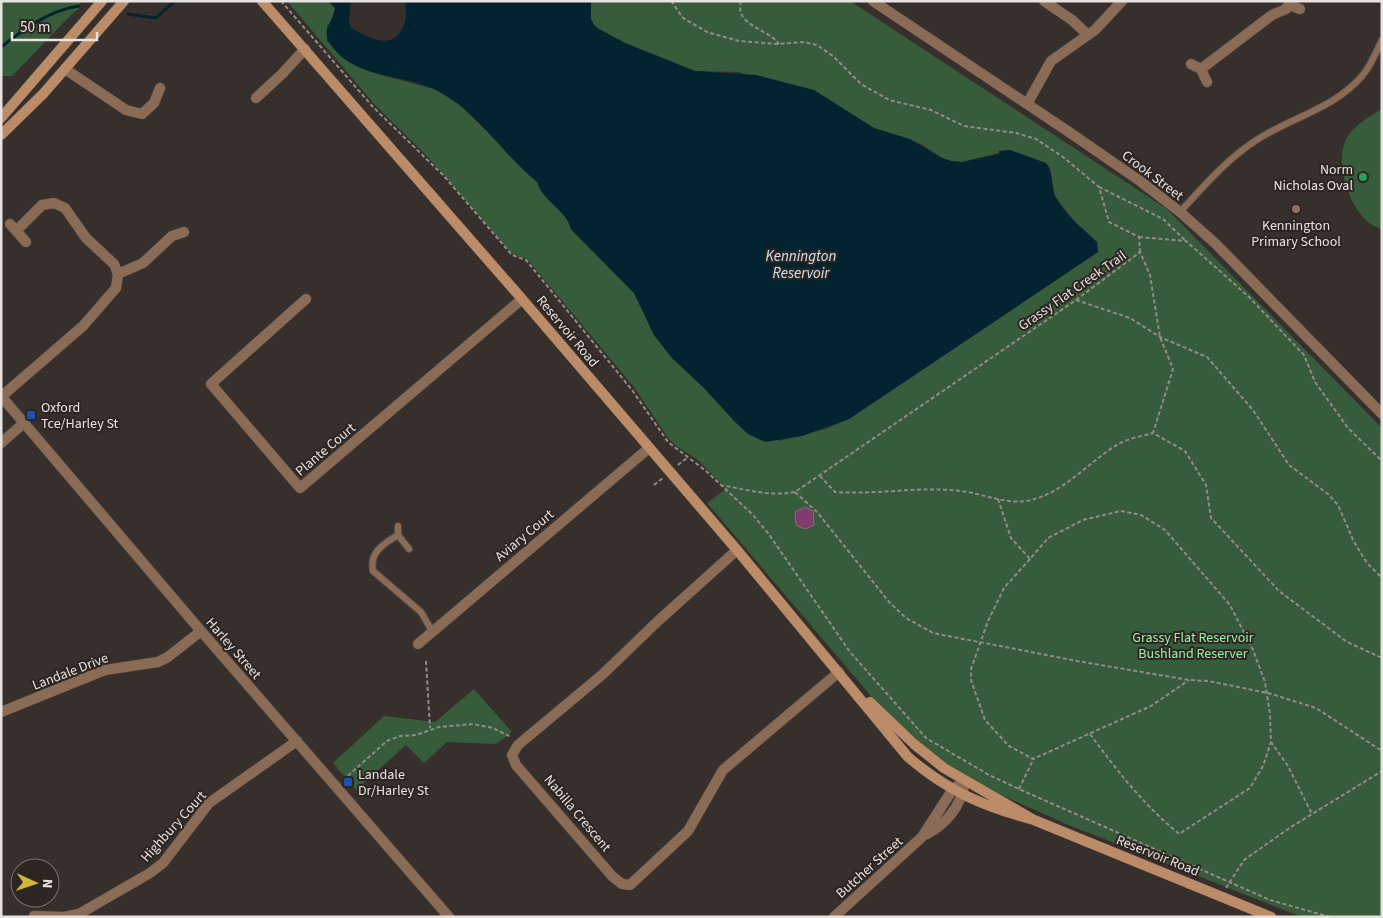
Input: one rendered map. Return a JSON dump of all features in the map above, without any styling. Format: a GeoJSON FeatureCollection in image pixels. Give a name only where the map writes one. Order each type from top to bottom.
{"type":"FeatureCollection","features":[{"type":"Feature","properties":{"kind":"main road"},"geometry":{"type":"LineString","coordinates":[[1,118],[102,1]]}},
{"type":"Feature","properties":{"kind":"main road"},"geometry":{"type":"LineString","coordinates":[[1,135],[65,69],[124,1]]}},
{"type":"Feature","properties":{"kind":"main road","name":"Reservoir Road"},"geometry":{"type":"LineString","coordinates":[[262,1],[522,299],[737,550],[908,757],[935,778],[958,792],[993,809],[1034,820],[1222,896],[1252,913],[1271,917]]}},
{"type":"Feature","properties":{"kind":"main road","name":"Reservoir Road"},"geometry":{"type":"LineString","coordinates":[[266,1],[272,11]]}},
{"type":"Feature","properties":{"kind":"main road","name":"Reservoir Road"},"geometry":{"type":"LineString","coordinates":[[839,672],[914,744],[964,781],[1034,820]]}},
{"type":"Feature","properties":{"kind":"street","name":"Crook Street"},"geometry":{"type":"LineString","coordinates":[[873,1],[1028,104],[1140,181],[1180,212],[1216,244],[1382,414]]}},
{"type":"Feature","properties":{"kind":"street"},"geometry":{"type":"LineString","coordinates":[[1044,1],[1072,20],[1088,35]]}},
{"type":"Feature","properties":{"kind":"street"},"geometry":{"type":"LineString","coordinates":[[1028,104],[1051,61],[1103,23],[1122,1]]}},
{"type":"Feature","properties":{"kind":"street"},"geometry":{"type":"LineString","coordinates":[[1201,69],[1290,3],[1300,9]]}},
{"type":"Feature","properties":{"kind":"street"},"geometry":{"type":"LineString","coordinates":[[256,98],[305,49]]}},
{"type":"Feature","properties":{"kind":"street"},"geometry":{"type":"LineString","coordinates":[[1191,64],[1201,69],[1207,82]]}},
{"type":"Feature","properties":{"kind":"street"},"geometry":{"type":"LineString","coordinates":[[65,69],[126,110],[142,114],[154,103],[160,88]]}},
{"type":"Feature","properties":{"kind":"street"},"geometry":{"type":"LineString","coordinates":[[2,396],[82,326],[116,288],[118,274],[114,264],[86,238],[65,208],[54,203],[42,205],[14,227],[26,242]]}},
{"type":"Feature","properties":{"kind":"street"},"geometry":{"type":"LineString","coordinates":[[118,274],[143,263],[172,236],[184,232]]}},
{"type":"Feature","properties":{"kind":"street","name":"Plante Court"},"geometry":{"type":"LineString","coordinates":[[306,299],[212,384],[300,488],[522,299]]}},
{"type":"Feature","properties":{"kind":"street","name":"Harley Street"},"geometry":{"type":"LineString","coordinates":[[2,396],[201,631],[449,917]]}},
{"type":"Feature","properties":{"kind":"street"},"geometry":{"type":"LineString","coordinates":[[1,443],[24,423]]}},
{"type":"Feature","properties":{"kind":"street","name":"Aviary Court"},"geometry":{"type":"LineString","coordinates":[[418,644],[649,448]]}},
{"type":"Feature","properties":{"kind":"street"},"geometry":{"type":"LineString","coordinates":[[518,745],[603,674],[658,621],[737,550]]}},
{"type":"Feature","properties":{"kind":"street","name":"Landale Drive"},"geometry":{"type":"LineString","coordinates":[[1,712],[105,670],[158,662],[168,657],[201,631]]}},
{"type":"Feature","properties":{"kind":"street","name":"Nabilla Crescent"},"geometry":{"type":"LineString","coordinates":[[518,745],[512,755],[516,765],[612,876],[626,886],[633,883],[688,832],[723,770],[839,672]]}},
{"type":"Feature","properties":{"kind":"street","name":"Highbury Court"},"geometry":{"type":"LineString","coordinates":[[34,916],[64,917],[79,914],[150,873],[163,862],[209,804],[297,742]]}},
{"type":"Feature","properties":{"kind":"street","name":"Butcher Street"},"geometry":{"type":"LineString","coordinates":[[834,917],[922,837],[945,822],[964,781]]}},
{"type":"Feature","properties":{"kind":"lane"},"geometry":{"type":"LineString","coordinates":[[1180,212],[1231,159],[1254,141],[1324,106],[1347,90],[1363,75],[1382,40]]}},
{"type":"Feature","properties":{"kind":"lane"},"geometry":{"type":"LineString","coordinates":[[398,526],[398,535],[409,549]]}},
{"type":"Feature","properties":{"kind":"lane"},"geometry":{"type":"LineString","coordinates":[[398,535],[374,554],[371,559],[373,571],[421,612],[432,631]]}},
{"type":"Feature","properties":{"kind":"path"},"geometry":{"type":"LineString","coordinates":[[281,1],[373,107],[443,175],[512,255],[526,260],[632,390],[668,442],[683,455],[696,462],[752,515],[768,533],[850,652],[926,738],[989,775],[1019,789],[1230,880],[1270,900],[1330,917]]}},
{"type":"Feature","properties":{"kind":"path"},"geometry":{"type":"LineString","coordinates":[[671,1],[683,18],[707,32],[739,41],[779,44],[804,42],[823,48],[861,84],[889,100],[931,110],[964,126],[1036,139],[1063,157],[1099,187],[1163,219],[1249,297],[1304,354],[1315,382],[1348,428],[1382,461]]}},
{"type":"Feature","properties":{"kind":"path"},"geometry":{"type":"LineString","coordinates":[[740,1],[741,14],[748,22],[779,44]]}},
{"type":"Feature","properties":{"kind":"path"},"geometry":{"type":"LineString","coordinates":[[1099,187],[1109,222],[1139,237],[1186,241]]}},
{"type":"Feature","properties":{"kind":"path"},"geometry":{"type":"LineString","coordinates":[[1139,237],[1140,252]]}},
{"type":"Feature","properties":{"kind":"path","name":"Grassy Flat Creek Trail"},"geometry":{"type":"LineString","coordinates":[[720,485],[782,495],[795,492],[1076,300],[1140,252],[1150,275],[1160,337],[1173,369],[1153,433]]}},
{"type":"Feature","properties":{"kind":"path"},"geometry":{"type":"LineString","coordinates":[[1076,300],[1130,318],[1160,337],[1207,356],[1253,410],[1289,465],[1328,494],[1338,504],[1354,542],[1367,563],[1382,578]]}},
{"type":"Feature","properties":{"kind":"path"},"geometry":{"type":"LineString","coordinates":[[820,476],[835,492],[863,494],[921,490],[962,491],[991,499],[1030,500],[1060,488],[1121,443],[1153,433],[1184,451],[1206,485],[1212,518],[1279,591],[1347,642],[1382,658]]}},
{"type":"Feature","properties":{"kind":"path"},"geometry":{"type":"LineString","coordinates":[[795,492],[817,512],[890,603],[906,618],[932,633],[1267,693],[1316,708],[1382,752]]}},
{"type":"Feature","properties":{"kind":"path"},"geometry":{"type":"LineString","coordinates":[[998,499],[1011,538],[1030,559]]}},
{"type":"Feature","properties":{"kind":"path"},"geometry":{"type":"LineString","coordinates":[[1033,759],[1009,746],[985,720],[970,680],[971,669],[988,621],[1004,588],[1048,538],[1083,520],[1121,512],[1141,515],[1165,530],[1230,605],[1253,650],[1267,693],[1271,742],[1263,766],[1250,788],[1180,834],[1157,815],[1127,784],[1090,734]]}},
{"type":"Feature","properties":{"kind":"path"},"geometry":{"type":"LineString","coordinates":[[426,661],[430,729]]}},
{"type":"Feature","properties":{"kind":"path"},"geometry":{"type":"LineString","coordinates":[[1019,789],[1033,759],[1151,706],[1189,680]]}},
{"type":"Feature","properties":{"kind":"path"},"geometry":{"type":"LineString","coordinates":[[336,786],[387,741],[430,729],[473,724],[501,730],[518,745]]}},
{"type":"Feature","properties":{"kind":"path"},"geometry":{"type":"LineString","coordinates":[[1271,742],[1288,766],[1312,814]]}},
{"type":"Feature","properties":{"kind":"path"},"geometry":{"type":"LineString","coordinates":[[1222,896],[1230,880],[1244,860],[1312,814],[1382,771]]}},
{"type":"Feature","properties":{"kind":"green space"},"geometry":{"type":"Polygon","coordinates":[[[1,1],[81,1],[79,9],[12,76],[1,76],[1,1]]]}},
{"type":"Feature","properties":{"kind":"green space","name":"Grassy Flat Reservoir Bushland Reserver"},"geometry":{"type":"Polygon","coordinates":[[[287,1],[328,1],[335,8],[332,20],[327,26],[327,41],[342,57],[377,74],[434,89],[459,104],[538,182],[545,195],[565,217],[571,230],[634,293],[654,335],[672,358],[703,387],[779,441],[825,429],[849,419],[1098,252],[1055,196],[1050,168],[1046,163],[1010,150],[962,162],[951,161],[942,158],[921,144],[874,128],[739,72],[695,71],[625,43],[599,29],[591,19],[591,1],[850,1],[1167,209],[1382,428],[1382,917],[1302,917],[1066,824],[999,794],[938,759],[904,731],[871,696],[707,503],[726,489],[698,460],[675,445],[668,438],[634,387],[527,259],[511,253],[429,158],[375,105],[287,1]]]}},
{"type":"Feature","properties":{"kind":"green space","name":"Norm Nicholas Oval"},"geometry":{"type":"Polygon","coordinates":[[[1382,109],[1382,230],[1368,222],[1354,204],[1345,181],[1342,157],[1344,146],[1351,132],[1382,109]]]}},
{"type":"Feature","properties":{"kind":"green space"},"geometry":{"type":"Polygon","coordinates":[[[474,689],[512,732],[496,744],[447,742],[424,763],[406,745],[356,790],[333,763],[384,716],[435,722],[474,689]]]}},
{"type":"Feature","properties":{"kind":"water","name":"Kennington Reservoir"},"geometry":{"type":"Polygon","coordinates":[[[328,1],[351,1],[349,19],[351,28],[382,41],[396,37],[401,31],[406,18],[406,1],[591,1],[591,19],[599,29],[625,43],[695,71],[756,75],[814,90],[874,128],[910,139],[942,158],[951,161],[962,162],[999,154],[999,151],[1010,150],[1046,163],[1050,171],[1055,196],[1059,203],[1097,242],[1098,252],[849,419],[802,436],[765,442],[748,434],[672,358],[654,335],[634,293],[571,229],[565,216],[544,195],[537,182],[512,159],[465,109],[436,90],[356,66],[344,59],[334,49],[329,43],[326,33],[335,8],[328,1]]]}},
{"type":"Feature","properties":{"kind":"building"},"geometry":{"type":"Polygon","coordinates":[[[805,507],[813,511],[814,525],[805,529],[796,525],[795,512],[805,507]]]}},
{"type":"Feature","properties":{"kind":"waterway"},"geometry":{"type":"LineString","coordinates":[[128,14],[156,18],[175,1]]}},
{"type":"Feature","properties":{"kind":"waterway"},"geometry":{"type":"LineString","coordinates":[[1,47],[28,27],[48,16],[79,6]]}},
{"type":"Feature","properties":{"kind":"place","name":"Norm Nicholas Oval"},"geometry":{"type":"Point","coordinates":[1363,177]}},
{"type":"Feature","properties":{"kind":"place","name":"Kennington Primary School"},"geometry":{"type":"Point","coordinates":[1296,209]}},
{"type":"Feature","properties":{"kind":"place","name":"Oxford Tce/Harley St"},"geometry":{"type":"Point","coordinates":[31,415]}},
{"type":"Feature","properties":{"kind":"place","name":"Landale Dr/Harley St"},"geometry":{"type":"Point","coordinates":[348,782]}}]}
